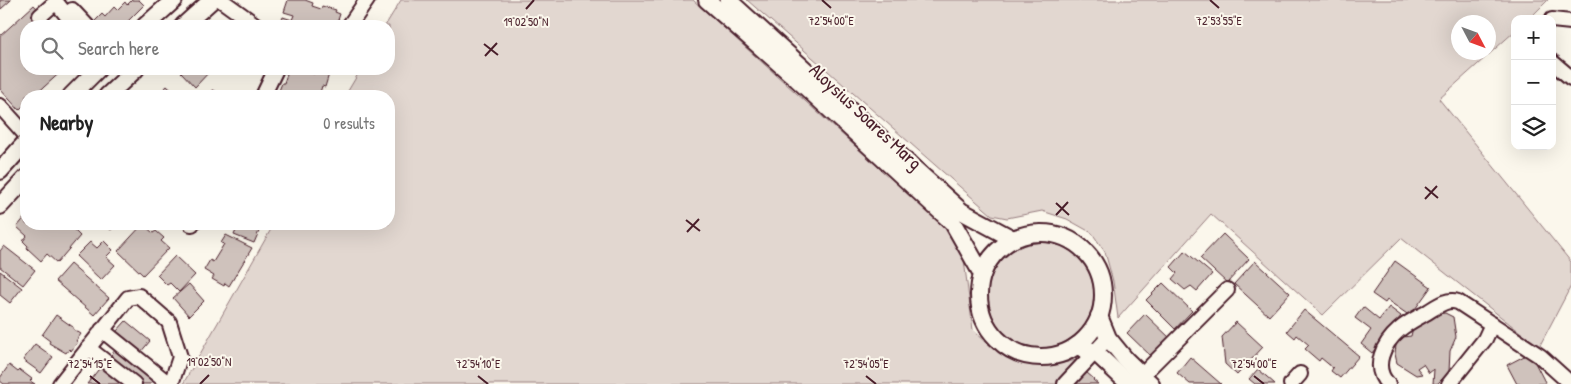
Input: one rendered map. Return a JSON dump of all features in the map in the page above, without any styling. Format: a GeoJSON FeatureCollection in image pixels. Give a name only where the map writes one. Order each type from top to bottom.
{"type":"FeatureCollection","features":[{"type":"Feature","properties":{"kind":"main road"},"geometry":{"type":"LineString","coordinates":[[189,20],[212,0]]}},
{"type":"Feature","properties":{"kind":"main road","name":"Aloysius Soares Marg"},"geometry":{"type":"LineString","coordinates":[[707,0],[738,19],[961,211],[1013,239]]}},
{"type":"Feature","properties":{"kind":"main road","name":"Aloysius Soares Marg"},"geometry":{"type":"LineString","coordinates":[[728,0],[738,19]]}},
{"type":"Feature","properties":{"kind":"main road"},"geometry":{"type":"LineString","coordinates":[[152,20],[171,3],[180,20]]}},
{"type":"Feature","properties":{"kind":"main road","name":"Aloysius Soares Marg"},"geometry":{"type":"LineString","coordinates":[[801,74],[953,223],[982,274]]}},
{"type":"Feature","properties":{"kind":"main road"},"geometry":{"type":"LineString","coordinates":[[77,90],[92,75]]}},
{"type":"Feature","properties":{"kind":"main road"},"geometry":{"type":"LineString","coordinates":[[113,90],[130,75]]}},
{"type":"Feature","properties":{"kind":"main road"},"geometry":{"type":"LineString","coordinates":[[0,171],[20,149]]}},
{"type":"Feature","properties":{"kind":"main road"},"geometry":{"type":"LineString","coordinates":[[0,206],[20,184]]}},
{"type":"Feature","properties":{"kind":"main road"},"geometry":{"type":"LineString","coordinates":[[1033,233],[1054,234],[1074,241],[1090,255],[1100,274],[1103,295],[1099,316],[1090,333],[1076,346],[1058,354],[1039,357],[1020,353],[1003,344],[989,330],[981,312],[978,293],[982,274],[989,260],[1000,248],[1013,239],[1033,233]]}},
{"type":"Feature","properties":{"kind":"main road"},"geometry":{"type":"LineString","coordinates":[[1099,316],[1108,338],[1126,360],[1139,382]]}},
{"type":"Feature","properties":{"kind":"main road"},"geometry":{"type":"LineString","coordinates":[[1076,346],[1095,352],[1139,382]]}},
{"type":"Feature","properties":{"kind":"street"},"geometry":{"type":"LineString","coordinates":[[63,0],[81,20]]}},
{"type":"Feature","properties":{"kind":"street"},"geometry":{"type":"LineString","coordinates":[[221,0],[249,20]]}},
{"type":"Feature","properties":{"kind":"street"},"geometry":{"type":"LineString","coordinates":[[353,20],[367,0]]}},
{"type":"Feature","properties":{"kind":"street"},"geometry":{"type":"LineString","coordinates":[[40,16],[56,2],[70,20]]}},
{"type":"Feature","properties":{"kind":"street"},"geometry":{"type":"LineString","coordinates":[[1556,20],[1571,22]]}},
{"type":"Feature","properties":{"kind":"street"},"geometry":{"type":"LineString","coordinates":[[1556,65],[1571,78]]}},
{"type":"Feature","properties":{"kind":"street"},"geometry":{"type":"LineString","coordinates":[[266,90],[273,75]]}},
{"type":"Feature","properties":{"kind":"street"},"geometry":{"type":"LineString","coordinates":[[0,96],[20,118]]}},
{"type":"Feature","properties":{"kind":"street"},"geometry":{"type":"LineString","coordinates":[[0,106],[20,128]]}},
{"type":"Feature","properties":{"kind":"street"},"geometry":{"type":"LineString","coordinates":[[1139,382],[1227,290]]}},
{"type":"Feature","properties":{"kind":"street"},"geometry":{"type":"LineString","coordinates":[[60,384],[102,330],[128,298],[139,296],[169,322],[180,357],[164,382],[102,330]]}},
{"type":"Feature","properties":{"kind":"street"},"geometry":{"type":"LineString","coordinates":[[1388,384],[1381,377],[1379,368],[1381,356],[1392,337],[1407,324],[1440,304],[1451,300],[1458,302],[1540,356],[1571,384]]}},
{"type":"Feature","properties":{"kind":"street"},"geometry":{"type":"LineString","coordinates":[[1449,384],[1484,339],[1492,324]]}},
{"type":"Feature","properties":{"kind":"street"},"geometry":{"type":"LineString","coordinates":[[1065,384],[1108,338]]}},
{"type":"Feature","properties":{"kind":"street"},"geometry":{"type":"LineString","coordinates":[[105,361],[118,343]]}},
{"type":"Feature","properties":{"kind":"street"},"geometry":{"type":"LineString","coordinates":[[88,348],[134,384]]}},
{"type":"Feature","properties":{"kind":"shaded area"},"geometry":{"type":"Polygon","coordinates":[[[401,0],[693,0],[947,229],[964,260],[973,330],[988,344],[1026,364],[1058,364],[1081,359],[1058,384],[183,384],[271,230],[395,230],[395,90],[349,90],[357,75],[395,75],[395,20],[389,20],[401,0]]]}},
{"type":"Feature","properties":{"kind":"shaded area"},"geometry":{"type":"Polygon","coordinates":[[[747,0],[1548,0],[1533,15],[1511,15],[1511,35],[1496,48],[1496,15],[1451,15],[1451,60],[1483,60],[1439,99],[1571,262],[1571,286],[1539,347],[1401,238],[1323,315],[1211,214],[1118,318],[1113,281],[1105,252],[1092,233],[1067,219],[1042,211],[1007,218],[992,215],[747,0]]]}},
{"type":"Feature","properties":{"kind":"shaded area"},"geometry":{"type":"Polygon","coordinates":[[[1041,242],[1061,246],[1078,258],[1090,275],[1094,295],[1090,315],[1078,332],[1061,344],[1041,348],[1021,344],[1004,332],[992,315],[988,295],[992,275],[1004,258],[1021,246],[1041,242]]]}},
{"type":"Feature","properties":{"kind":"building"},"geometry":{"type":"Polygon","coordinates":[[[0,0],[11,0],[1,9],[0,0]]]}},
{"type":"Feature","properties":{"kind":"building"},"geometry":{"type":"Polygon","coordinates":[[[132,0],[139,0],[144,5],[129,20],[96,20],[102,14],[105,17],[114,7],[117,10],[125,2],[127,5],[132,0]]]}},
{"type":"Feature","properties":{"kind":"building"},"geometry":{"type":"Polygon","coordinates":[[[288,0],[305,0],[313,3],[312,6],[321,9],[322,6],[336,10],[335,12],[340,14],[338,20],[292,20],[294,15],[284,12],[288,0]]]}},
{"type":"Feature","properties":{"kind":"building"},"geometry":{"type":"Polygon","coordinates":[[[34,5],[48,20],[20,20],[20,75],[57,75],[41,90],[20,90],[19,110],[0,89],[0,36],[34,5]]]}},
{"type":"Feature","properties":{"kind":"building"},"geometry":{"type":"Polygon","coordinates":[[[184,75],[206,75],[195,87],[184,75]]]}},
{"type":"Feature","properties":{"kind":"building"},"geometry":{"type":"Polygon","coordinates":[[[287,75],[329,75],[325,87],[322,86],[321,90],[279,90],[282,83],[284,83],[287,75]]]}},
{"type":"Feature","properties":{"kind":"building"},"geometry":{"type":"Polygon","coordinates":[[[167,86],[171,90],[163,90],[167,86]]]}},
{"type":"Feature","properties":{"kind":"building"},"geometry":{"type":"Polygon","coordinates":[[[20,230],[74,230],[80,236],[57,263],[47,254],[41,261],[27,248],[28,246],[23,241],[27,236],[20,230]]]}},
{"type":"Feature","properties":{"kind":"building"},"geometry":{"type":"Polygon","coordinates":[[[137,230],[150,230],[153,233],[156,231],[164,238],[161,241],[169,248],[143,275],[118,251],[137,230]]]}},
{"type":"Feature","properties":{"kind":"building"},"geometry":{"type":"Polygon","coordinates":[[[236,230],[259,230],[254,243],[234,235],[236,230]]]}},
{"type":"Feature","properties":{"kind":"building"},"geometry":{"type":"Polygon","coordinates":[[[1223,234],[1249,259],[1227,283],[1200,258],[1223,234]]]}},
{"type":"Feature","properties":{"kind":"building"},"geometry":{"type":"Polygon","coordinates":[[[226,235],[252,248],[229,286],[225,283],[224,286],[212,279],[214,276],[204,270],[210,260],[213,262],[224,244],[221,243],[226,235]]]}},
{"type":"Feature","properties":{"kind":"building"},"geometry":{"type":"Polygon","coordinates":[[[104,241],[113,250],[106,257],[115,265],[101,280],[76,256],[90,242],[97,248],[104,241]]]}},
{"type":"Feature","properties":{"kind":"building"},"geometry":{"type":"Polygon","coordinates":[[[4,246],[35,270],[23,285],[0,267],[0,251],[4,246]]]}},
{"type":"Feature","properties":{"kind":"building"},"geometry":{"type":"Polygon","coordinates":[[[1185,251],[1212,274],[1197,291],[1191,286],[1185,290],[1172,279],[1177,273],[1171,267],[1185,251]]]}},
{"type":"Feature","properties":{"kind":"building"},"geometry":{"type":"Polygon","coordinates":[[[175,256],[195,275],[179,292],[170,283],[167,285],[157,275],[175,256]]]}},
{"type":"Feature","properties":{"kind":"building"},"geometry":{"type":"Polygon","coordinates":[[[1255,261],[1290,293],[1269,316],[1234,284],[1255,261]]]}},
{"type":"Feature","properties":{"kind":"building"},"geometry":{"type":"Polygon","coordinates":[[[1395,261],[1431,287],[1410,316],[1387,300],[1385,303],[1372,294],[1395,261]]]}},
{"type":"Feature","properties":{"kind":"building"},"geometry":{"type":"Polygon","coordinates":[[[70,264],[109,298],[94,315],[55,281],[70,264]]]}},
{"type":"Feature","properties":{"kind":"building"},"geometry":{"type":"Polygon","coordinates":[[[0,271],[22,288],[10,303],[0,295],[0,271]]]}},
{"type":"Feature","properties":{"kind":"building"},"geometry":{"type":"Polygon","coordinates":[[[1163,283],[1192,311],[1175,329],[1146,300],[1163,283]]]}},
{"type":"Feature","properties":{"kind":"building"},"geometry":{"type":"Polygon","coordinates":[[[189,284],[204,301],[189,316],[173,298],[189,284]]]}},
{"type":"Feature","properties":{"kind":"building"},"geometry":{"type":"Polygon","coordinates":[[[1363,307],[1379,320],[1389,307],[1401,316],[1372,353],[1361,344],[1371,330],[1355,318],[1363,307]]]}},
{"type":"Feature","properties":{"kind":"building"},"geometry":{"type":"Polygon","coordinates":[[[1304,310],[1359,356],[1340,378],[1331,371],[1333,368],[1321,358],[1319,361],[1305,349],[1309,345],[1297,335],[1295,338],[1287,331],[1304,310]]]}},
{"type":"Feature","properties":{"kind":"building"},"geometry":{"type":"Polygon","coordinates":[[[1445,313],[1453,317],[1456,337],[1450,351],[1449,372],[1437,384],[1433,384],[1434,369],[1429,373],[1423,364],[1417,368],[1422,374],[1416,375],[1397,363],[1396,345],[1403,337],[1411,336],[1414,323],[1430,315],[1445,313]]]}},
{"type":"Feature","properties":{"kind":"building"},"geometry":{"type":"Polygon","coordinates":[[[1145,314],[1172,340],[1154,359],[1127,333],[1145,314]]]}},
{"type":"Feature","properties":{"kind":"building"},"geometry":{"type":"Polygon","coordinates":[[[56,315],[81,334],[71,351],[69,349],[66,353],[49,343],[50,341],[42,335],[56,315]]]}},
{"type":"Feature","properties":{"kind":"building"},"geometry":{"type":"Polygon","coordinates":[[[126,321],[150,341],[140,353],[116,332],[126,321]]]}},
{"type":"Feature","properties":{"kind":"building"},"geometry":{"type":"Polygon","coordinates":[[[1236,322],[1263,347],[1237,375],[1225,364],[1222,337],[1236,322]]]}},
{"type":"Feature","properties":{"kind":"building"},"geometry":{"type":"Polygon","coordinates":[[[35,344],[53,357],[41,373],[23,360],[35,344]]]}},
{"type":"Feature","properties":{"kind":"building"},"geometry":{"type":"Polygon","coordinates":[[[116,349],[155,377],[150,384],[137,384],[107,360],[116,349]]]}},
{"type":"Feature","properties":{"kind":"building"},"geometry":{"type":"Polygon","coordinates":[[[1530,353],[1546,384],[1517,384],[1507,365],[1530,353]]]}},
{"type":"Feature","properties":{"kind":"building"},"geometry":{"type":"Polygon","coordinates":[[[1190,357],[1221,384],[1190,384],[1177,373],[1190,357]]]}},
{"type":"Feature","properties":{"kind":"building"},"geometry":{"type":"Polygon","coordinates":[[[9,365],[18,372],[20,370],[32,379],[30,381],[35,384],[4,384],[0,381],[0,378],[9,365]]]}},
{"type":"Feature","properties":{"kind":"building"},"geometry":{"type":"Polygon","coordinates":[[[102,365],[126,384],[87,384],[102,365]]]}},
{"type":"Feature","properties":{"kind":"building"},"geometry":{"type":"Polygon","coordinates":[[[1258,369],[1275,384],[1255,384],[1249,379],[1258,369]]]}},
{"type":"Feature","properties":{"kind":"building"},"geometry":{"type":"Polygon","coordinates":[[[1086,372],[1093,380],[1098,384],[1076,384],[1086,372]]]}}]}
